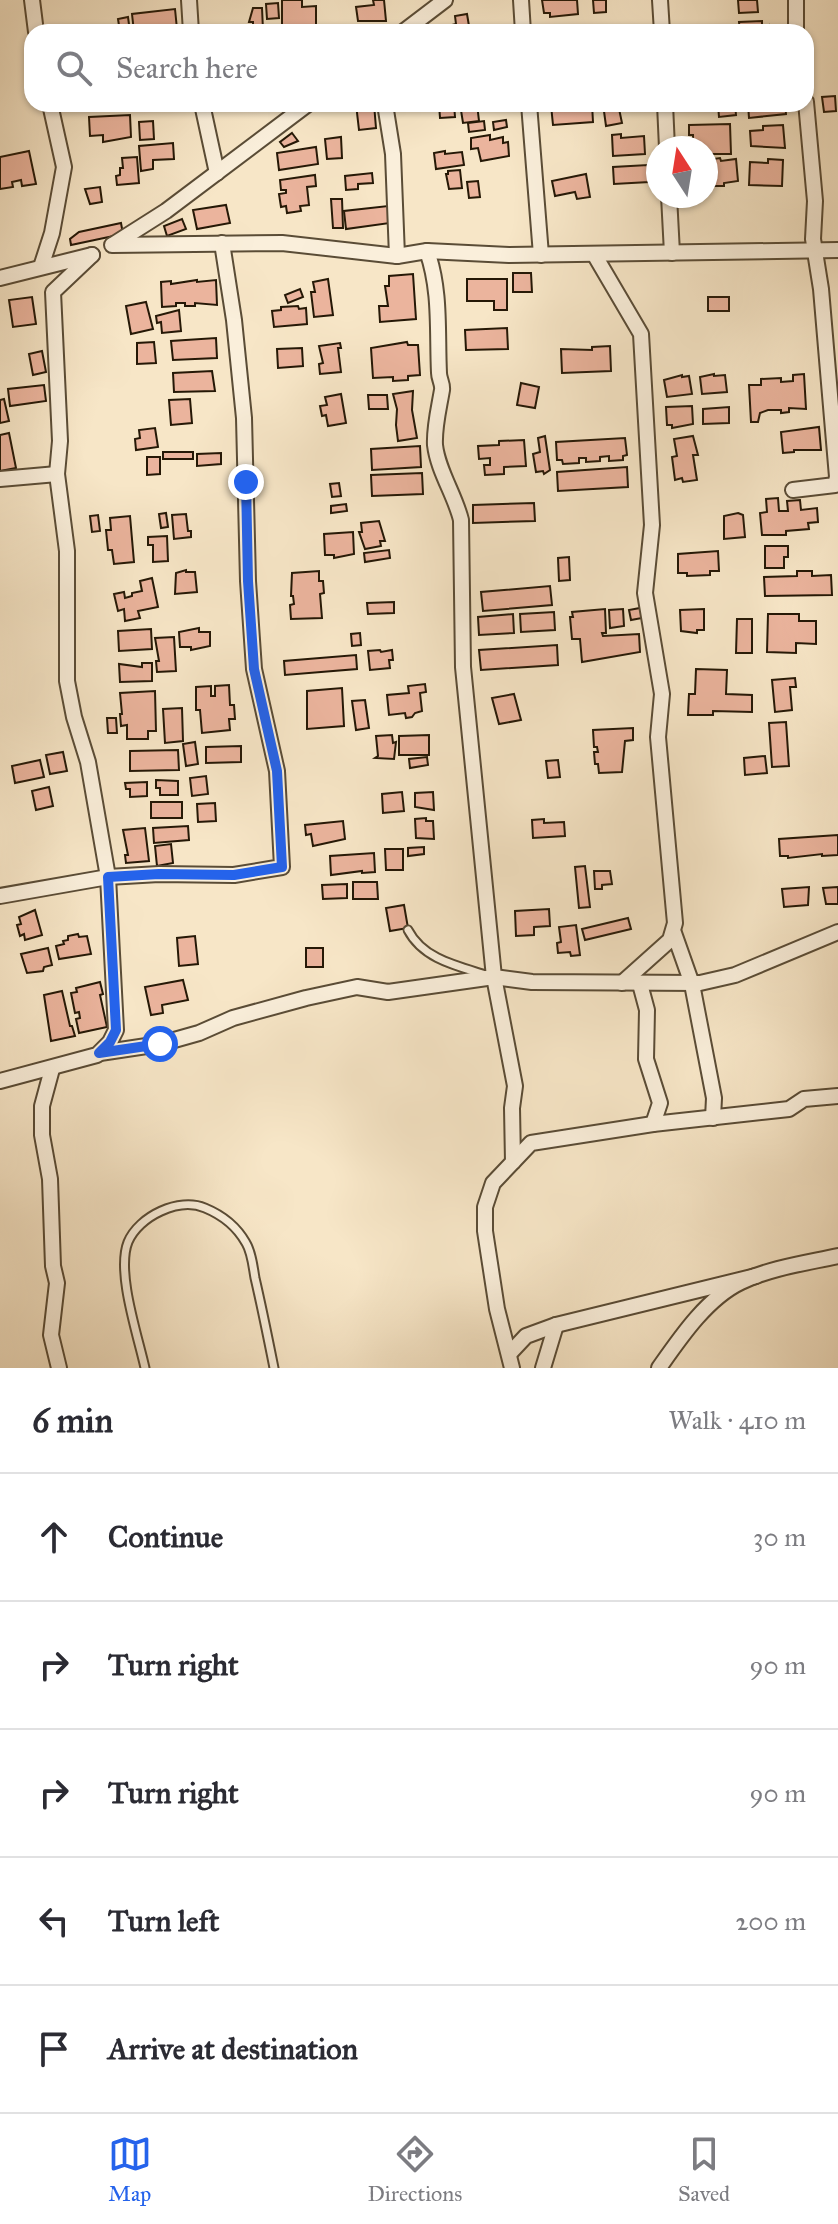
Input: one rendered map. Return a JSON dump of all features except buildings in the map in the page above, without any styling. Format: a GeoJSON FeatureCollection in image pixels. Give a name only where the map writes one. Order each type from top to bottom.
{"type":"FeatureCollection","features":[{"type":"Feature","properties":{"kind":"street"},"geometry":{"type":"LineString","coordinates":[[32,0],[35,24]]}},
{"type":"Feature","properties":{"kind":"street"},"geometry":{"type":"LineString","coordinates":[[189,0],[190,24]]}},
{"type":"Feature","properties":{"kind":"street"},"geometry":{"type":"LineString","coordinates":[[414,24],[445,0]]}},
{"type":"Feature","properties":{"kind":"street"},"geometry":{"type":"LineString","coordinates":[[521,0],[522,24]]}},
{"type":"Feature","properties":{"kind":"street"},"geometry":{"type":"LineString","coordinates":[[660,0],[662,24]]}},
{"type":"Feature","properties":{"kind":"street"},"geometry":{"type":"LineString","coordinates":[[796,0],[796,24]]}},
{"type":"Feature","properties":{"kind":"street"},"geometry":{"type":"LineString","coordinates":[[41,267],[52,233],[64,167],[52,112]]}},
{"type":"Feature","properties":{"kind":"street"},"geometry":{"type":"LineString","coordinates":[[204,112],[217,173]]}},
{"type":"Feature","properties":{"kind":"street"},"geometry":{"type":"LineString","coordinates":[[0,278],[92,255],[112,245],[166,211],[297,112]]}},
{"type":"Feature","properties":{"kind":"street"},"geometry":{"type":"LineString","coordinates":[[386,112],[393,154],[397,256]]}},
{"type":"Feature","properties":{"kind":"street"},"geometry":{"type":"LineString","coordinates":[[530,112],[541,255]]}},
{"type":"Feature","properties":{"kind":"street"},"geometry":{"type":"LineString","coordinates":[[665,112],[666,136]]}},
{"type":"Feature","properties":{"kind":"street"},"geometry":{"type":"LineString","coordinates":[[793,490],[829,488],[835,485],[837,477],[817,251],[813,239],[815,201],[807,112]]}},
{"type":"Feature","properties":{"kind":"street"},"geometry":{"type":"LineString","coordinates":[[670,208],[672,253]]}},
{"type":"Feature","properties":{"kind":"street"},"geometry":{"type":"LineString","coordinates":[[0,896],[108,877],[234,875],[282,867],[277,771],[254,669],[248,581],[244,418],[222,243]]}},
{"type":"Feature","properties":{"kind":"street"},"geometry":{"type":"LineString","coordinates":[[112,245],[282,243],[397,256],[427,251],[541,255],[838,250]]}},
{"type":"Feature","properties":{"kind":"street"},"geometry":{"type":"LineString","coordinates":[[427,251],[440,307],[439,375],[443,387],[435,443],[438,460],[457,502],[461,520],[463,667],[494,977],[515,1086],[512,1108],[513,1162]]}},
{"type":"Feature","properties":{"kind":"street"},"geometry":{"type":"LineString","coordinates":[[594,254],[641,334],[652,525],[645,593],[662,694],[658,737],[675,923],[670,940],[622,983]]}},
{"type":"Feature","properties":{"kind":"street"},"geometry":{"type":"LineString","coordinates":[[92,255],[53,292],[60,441],[57,474],[67,551],[67,681],[88,762],[108,877],[116,1030],[99,1053]]}},
{"type":"Feature","properties":{"kind":"street"},"geometry":{"type":"LineString","coordinates":[[0,479],[57,474]]}},
{"type":"Feature","properties":{"kind":"street"},"geometry":{"type":"LineString","coordinates":[[0,1081],[52,1069],[99,1053],[160,1044],[199,1033],[233,1018],[357,987],[388,992],[494,977],[532,982],[692,984],[735,975],[838,932]]}},
{"type":"Feature","properties":{"kind":"street"},"geometry":{"type":"LineString","coordinates":[[674,933],[692,984],[714,1098],[713,1118]]}},
{"type":"Feature","properties":{"kind":"street"},"geometry":{"type":"LineString","coordinates":[[640,984],[647,1010],[646,1059],[660,1103],[653,1124]]}},
{"type":"Feature","properties":{"kind":"street"},"geometry":{"type":"LineString","coordinates":[[52,1069],[42,1106],[42,1135],[50,1179],[53,1266],[57,1283],[51,1335],[59,1368]]}},
{"type":"Feature","properties":{"kind":"street"},"geometry":{"type":"LineString","coordinates":[[512,1368],[497,1309],[485,1231],[485,1207],[493,1183],[531,1143],[653,1124],[789,1109],[804,1099],[838,1096]]}},
{"type":"Feature","properties":{"kind":"street"},"geometry":{"type":"LineString","coordinates":[[510,1353],[526,1336],[556,1325],[838,1256]]}},
{"type":"Feature","properties":{"kind":"street"},"geometry":{"type":"LineString","coordinates":[[659,1368],[689,1328],[718,1297],[738,1283],[756,1276]]}},
{"type":"Feature","properties":{"kind":"street"},"geometry":{"type":"LineString","coordinates":[[543,1368],[556,1325]]}},
{"type":"Feature","properties":{"kind":"lane"},"geometry":{"type":"LineString","coordinates":[[408,930],[416,946],[449,963],[494,977]]}},
{"type":"Feature","properties":{"kind":"lane"},"geometry":{"type":"LineString","coordinates":[[145,1368],[127,1286],[125,1262],[128,1243],[139,1227],[154,1214],[179,1206],[203,1207],[213,1212],[231,1223],[248,1245],[274,1368]]}},
{"type":"Feature","properties":{"kind":"route"},"geometry":{"type":"LineString","coordinates":[[160,1044],[99,1053],[116,1030],[108,877],[234,875],[282,867],[277,771],[254,669],[246,482]]}}]}
